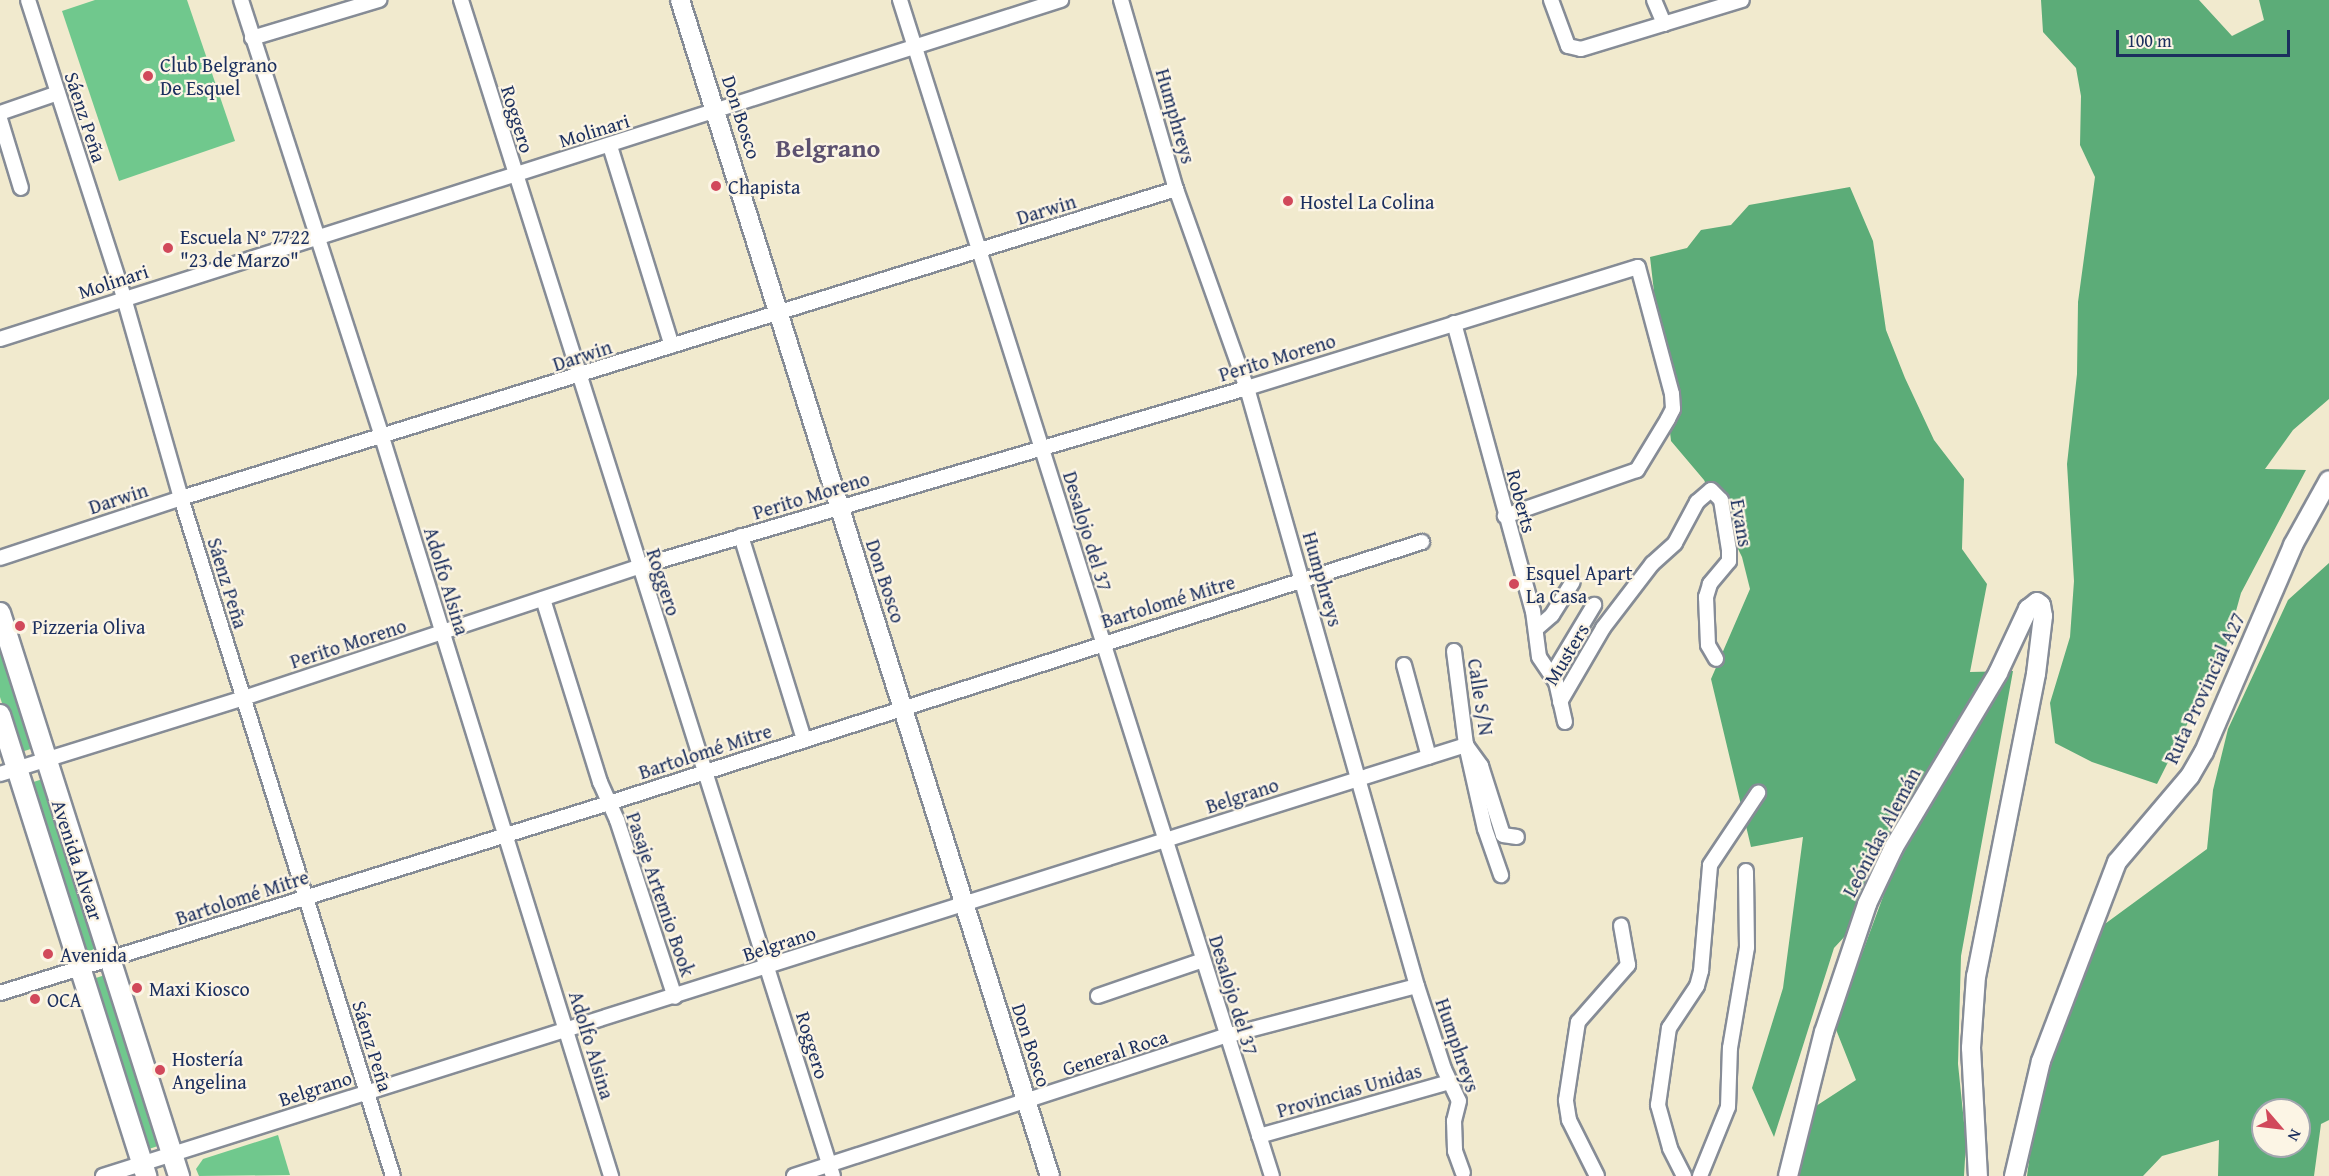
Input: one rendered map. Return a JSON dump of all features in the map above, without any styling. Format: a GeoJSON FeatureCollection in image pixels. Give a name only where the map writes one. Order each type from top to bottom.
{"type":"FeatureCollection","features":[{"type":"Feature","properties":{"kind":"main road","name":"Avenida Alvear"},"geometry":{"type":"LineString","coordinates":[[0,613],[179,1176]]}},
{"type":"Feature","properties":{"kind":"main road","name":"Avenida Alvear"},"geometry":{"type":"LineString","coordinates":[[0,715],[9,771],[82,967],[144,1170]]}},
{"type":"Feature","properties":{"kind":"street","name":"Sáenz Peña"},"geometry":{"type":"LineString","coordinates":[[28,0],[124,298],[181,498],[393,1176]]}},
{"type":"Feature","properties":{"kind":"street","name":"Adolfo Alsina"},"geometry":{"type":"LineString","coordinates":[[241,0],[382,437],[611,1176]]}},
{"type":"Feature","properties":{"kind":"street"},"geometry":{"type":"LineString","coordinates":[[252,38],[379,0]]}},
{"type":"Feature","properties":{"kind":"street","name":"Roggero"},"geometry":{"type":"LineString","coordinates":[[461,0],[638,567],[768,967],[831,1170]]}},
{"type":"Feature","properties":{"kind":"street","name":"Don Bosco"},"geometry":{"type":"LineString","coordinates":[[680,0],[781,311],[837,507],[903,706],[963,905],[1050,1176]]}},
{"type":"Feature","properties":{"kind":"street","name":"Desalojo del 37"},"geometry":{"type":"LineString","coordinates":[[900,0],[1272,1176]]}},
{"type":"Feature","properties":{"kind":"street","name":"Molinari"},"geometry":{"type":"LineString","coordinates":[[0,339],[514,174],[716,113],[1061,0]]}},
{"type":"Feature","properties":{"kind":"street","name":"Humphreys"},"geometry":{"type":"LineString","coordinates":[[1121,0],[1176,189],[1247,388],[1418,986],[1450,1082],[1459,1101],[1454,1121],[1455,1151],[1462,1174]]}},
{"type":"Feature","properties":{"kind":"street"},"geometry":{"type":"LineString","coordinates":[[1551,0],[1568,45],[1581,49],[1742,0]]}},
{"type":"Feature","properties":{"kind":"street"},"geometry":{"type":"LineString","coordinates":[[1654,0],[1664,24]]}},
{"type":"Feature","properties":{"kind":"street"},"geometry":{"type":"LineString","coordinates":[[0,113],[58,93]]}},
{"type":"Feature","properties":{"kind":"street"},"geometry":{"type":"LineString","coordinates":[[0,119],[21,188]]}},
{"type":"Feature","properties":{"kind":"street"},"geometry":{"type":"LineString","coordinates":[[610,146],[672,346]]}},
{"type":"Feature","properties":{"kind":"street","name":"Darwin"},"geometry":{"type":"LineString","coordinates":[[0,558],[181,498],[1176,189]]}},
{"type":"Feature","properties":{"kind":"street","name":"Perito Moreno"},"geometry":{"type":"LineString","coordinates":[[9,771],[244,698],[638,567],[1041,446],[1247,388],[1638,267],[1672,394],[1673,409],[1637,470],[1505,516]]}},
{"type":"Feature","properties":{"kind":"street","name":"Roberts"},"geometry":{"type":"LineString","coordinates":[[1454,323],[1536,629],[1539,657],[1552,675],[1565,722]]}},
{"type":"Feature","properties":{"kind":"street","name":"Ruta Provincial A27"},"geometry":{"type":"LineString","coordinates":[[2014,1176],[2041,1061],[2112,873],[2135,838],[2190,776],[2204,752],[2293,545],[2329,480]]}},
{"type":"Feature","properties":{"kind":"street","name":"Musters"},"geometry":{"type":"LineString","coordinates":[[1560,702],[1637,582],[1675,543],[1704,493],[1716,493]]}},
{"type":"Feature","properties":{"kind":"street","name":"Evans"},"geometry":{"type":"LineString","coordinates":[[1716,493],[1729,550],[1729,561],[1710,585],[1706,597],[1708,645],[1716,659]]}},
{"type":"Feature","properties":{"kind":"street"},"geometry":{"type":"LineString","coordinates":[[741,536],[804,740]]}},
{"type":"Feature","properties":{"kind":"street","name":"Bartolomé Mitre"},"geometry":{"type":"LineString","coordinates":[[0,993],[609,803],[1102,642],[1422,542]]}},
{"type":"Feature","properties":{"kind":"street"},"geometry":{"type":"LineString","coordinates":[[1536,629],[1552,615],[1573,582]]}},
{"type":"Feature","properties":{"kind":"street","name":"Pasaje Artemio Book"},"geometry":{"type":"LineString","coordinates":[[543,599],[675,996]]}},
{"type":"Feature","properties":{"kind":"street","name":"Leónidas Alemán"},"geometry":{"type":"LineString","coordinates":[[1788,1176],[1824,1032],[1867,904],[1925,791],[1998,673],[2028,609],[2037,602],[2041,605],[2036,674],[1976,976],[1971,1048],[1978,1176]]}},
{"type":"Feature","properties":{"kind":"street"},"geometry":{"type":"LineString","coordinates":[[1552,675],[1594,605]]}},
{"type":"Feature","properties":{"kind":"street","name":"Calle S/N"},"geometry":{"type":"LineString","coordinates":[[1454,651],[1466,745],[1481,766],[1503,835],[1517,837]]}},
{"type":"Feature","properties":{"kind":"street"},"geometry":{"type":"LineString","coordinates":[[1404,665],[1429,757]]}},
{"type":"Feature","properties":{"kind":"street"},"geometry":{"type":"LineString","coordinates":[[1466,745],[1485,829],[1501,875]]}},
{"type":"Feature","properties":{"kind":"street","name":"Belgrano"},"geometry":{"type":"LineString","coordinates":[[103,1176],[144,1170],[172,1154],[768,967],[1358,777],[1466,745]]}},
{"type":"Feature","properties":{"kind":"street"},"geometry":{"type":"LineString","coordinates":[[1684,1176],[1670,1148],[1658,1105],[1668,1028],[1697,986],[1701,971],[1710,865],[1758,793]]}},
{"type":"Feature","properties":{"kind":"street"},"geometry":{"type":"LineString","coordinates":[[1700,1176],[1728,1107],[1731,1048],[1747,947],[1746,872]]}},
{"type":"Feature","properties":{"kind":"street"},"geometry":{"type":"LineString","coordinates":[[1597,1176],[1569,1120],[1566,1100],[1578,1022],[1628,965],[1622,926]]}},
{"type":"Feature","properties":{"kind":"street"},"geometry":{"type":"LineString","coordinates":[[1098,996],[1203,960]]}},
{"type":"Feature","properties":{"kind":"street","name":"General Roca"},"geometry":{"type":"LineString","coordinates":[[794,1176],[831,1170],[1226,1036],[1418,986]]}},
{"type":"Feature","properties":{"kind":"street","name":"Provincias Unidas"},"geometry":{"type":"LineString","coordinates":[[1259,1136],[1450,1082]]}},
{"type":"Feature","properties":{"kind":"street"},"geometry":{"type":"LineString","coordinates":[[1462,1174],[1477,1170]]}},
{"type":"Feature","properties":{"kind":"green space","name":"Club Belgrano De Esquel"},"geometry":{"type":"Polygon","coordinates":[[[95,0],[187,0],[235,141],[119,181],[62,11],[95,0]]]}},
{"type":"Feature","properties":{"kind":"green space"},"geometry":{"type":"Polygon","coordinates":[[[2041,0],[2199,0],[2232,36],[2264,20],[2259,0],[2329,0],[2329,399],[2293,430],[2265,469],[2306,470],[2241,593],[2226,647],[2157,784],[2092,762],[2055,743],[2050,703],[2070,637],[2074,581],[2067,464],[2077,374],[2078,302],[2095,177],[2080,145],[2081,96],[2076,68],[2043,32],[2041,0]]]}},
{"type":"Feature","properties":{"kind":"green space"},"geometry":{"type":"Polygon","coordinates":[[[1850,187],[1873,241],[1886,330],[1934,440],[1964,479],[1962,549],[1987,584],[1970,672],[2013,671],[1961,956],[1958,1064],[1966,1142],[1964,1176],[1793,1176],[1813,1108],[1856,1080],[1835,1027],[1884,894],[1834,948],[1774,1137],[1752,1088],[1783,988],[1803,837],[1751,847],[1711,679],[1750,589],[1742,557],[1704,480],[1671,441],[1650,257],[1687,248],[1701,230],[1731,225],[1749,205],[1850,187]]]}},
{"type":"Feature","properties":{"kind":"green space"},"geometry":{"type":"Polygon","coordinates":[[[2329,563],[2329,1120],[2321,1124],[2314,1176],[2218,1176],[2219,1140],[2162,1156],[2143,1176],[2027,1176],[2039,1087],[2098,929],[2207,849],[2213,790],[2228,729],[2288,600],[2329,563]]]}},
{"type":"Feature","properties":{"kind":"green space"},"geometry":{"type":"Polygon","coordinates":[[[0,632],[37,747],[18,753],[0,697],[0,632]]]}},
{"type":"Feature","properties":{"kind":"green space"},"geometry":{"type":"Polygon","coordinates":[[[46,778],[102,949],[84,955],[28,784],[46,778]]]}},
{"type":"Feature","properties":{"kind":"green space"},"geometry":{"type":"Polygon","coordinates":[[[108,974],[163,1144],[144,1150],[89,980],[108,974]]]}},
{"type":"Feature","properties":{"kind":"green space"},"geometry":{"type":"Polygon","coordinates":[[[278,1135],[290,1175],[199,1176],[196,1169],[203,1159],[278,1135]]]}},
{"type":"Feature","properties":{"kind":"place","name":"Club Belgrano De Esquel"},"geometry":{"type":"Point","coordinates":[148,76]}},
{"type":"Feature","properties":{"kind":"place","name":"Chapista"},"geometry":{"type":"Point","coordinates":[716,186]}},
{"type":"Feature","properties":{"kind":"place","name":"Hostel La Colina"},"geometry":{"type":"Point","coordinates":[1288,201]}},
{"type":"Feature","properties":{"kind":"place","name":"Escuela N° 7722 \"23 de Marzo\""},"geometry":{"type":"Point","coordinates":[168,248]}},
{"type":"Feature","properties":{"kind":"place","name":"Esquel Apart La Casa"},"geometry":{"type":"Point","coordinates":[1514,584]}},
{"type":"Feature","properties":{"kind":"place","name":"Pizzeria Oliva"},"geometry":{"type":"Point","coordinates":[20,626]}},
{"type":"Feature","properties":{"kind":"place","name":"Avenida"},"geometry":{"type":"Point","coordinates":[48,954]}},
{"type":"Feature","properties":{"kind":"place","name":"Maxi Kiosco"},"geometry":{"type":"Point","coordinates":[137,988]}},
{"type":"Feature","properties":{"kind":"place","name":"OCA"},"geometry":{"type":"Point","coordinates":[35,999]}},
{"type":"Feature","properties":{"kind":"place","name":"Hostería Angelina"},"geometry":{"type":"Point","coordinates":[160,1070]}},
{"type":"Feature","properties":{"kind":"district","name":"Belgrano"},"geometry":{"type":"Point","coordinates":[828,148]}}]}
